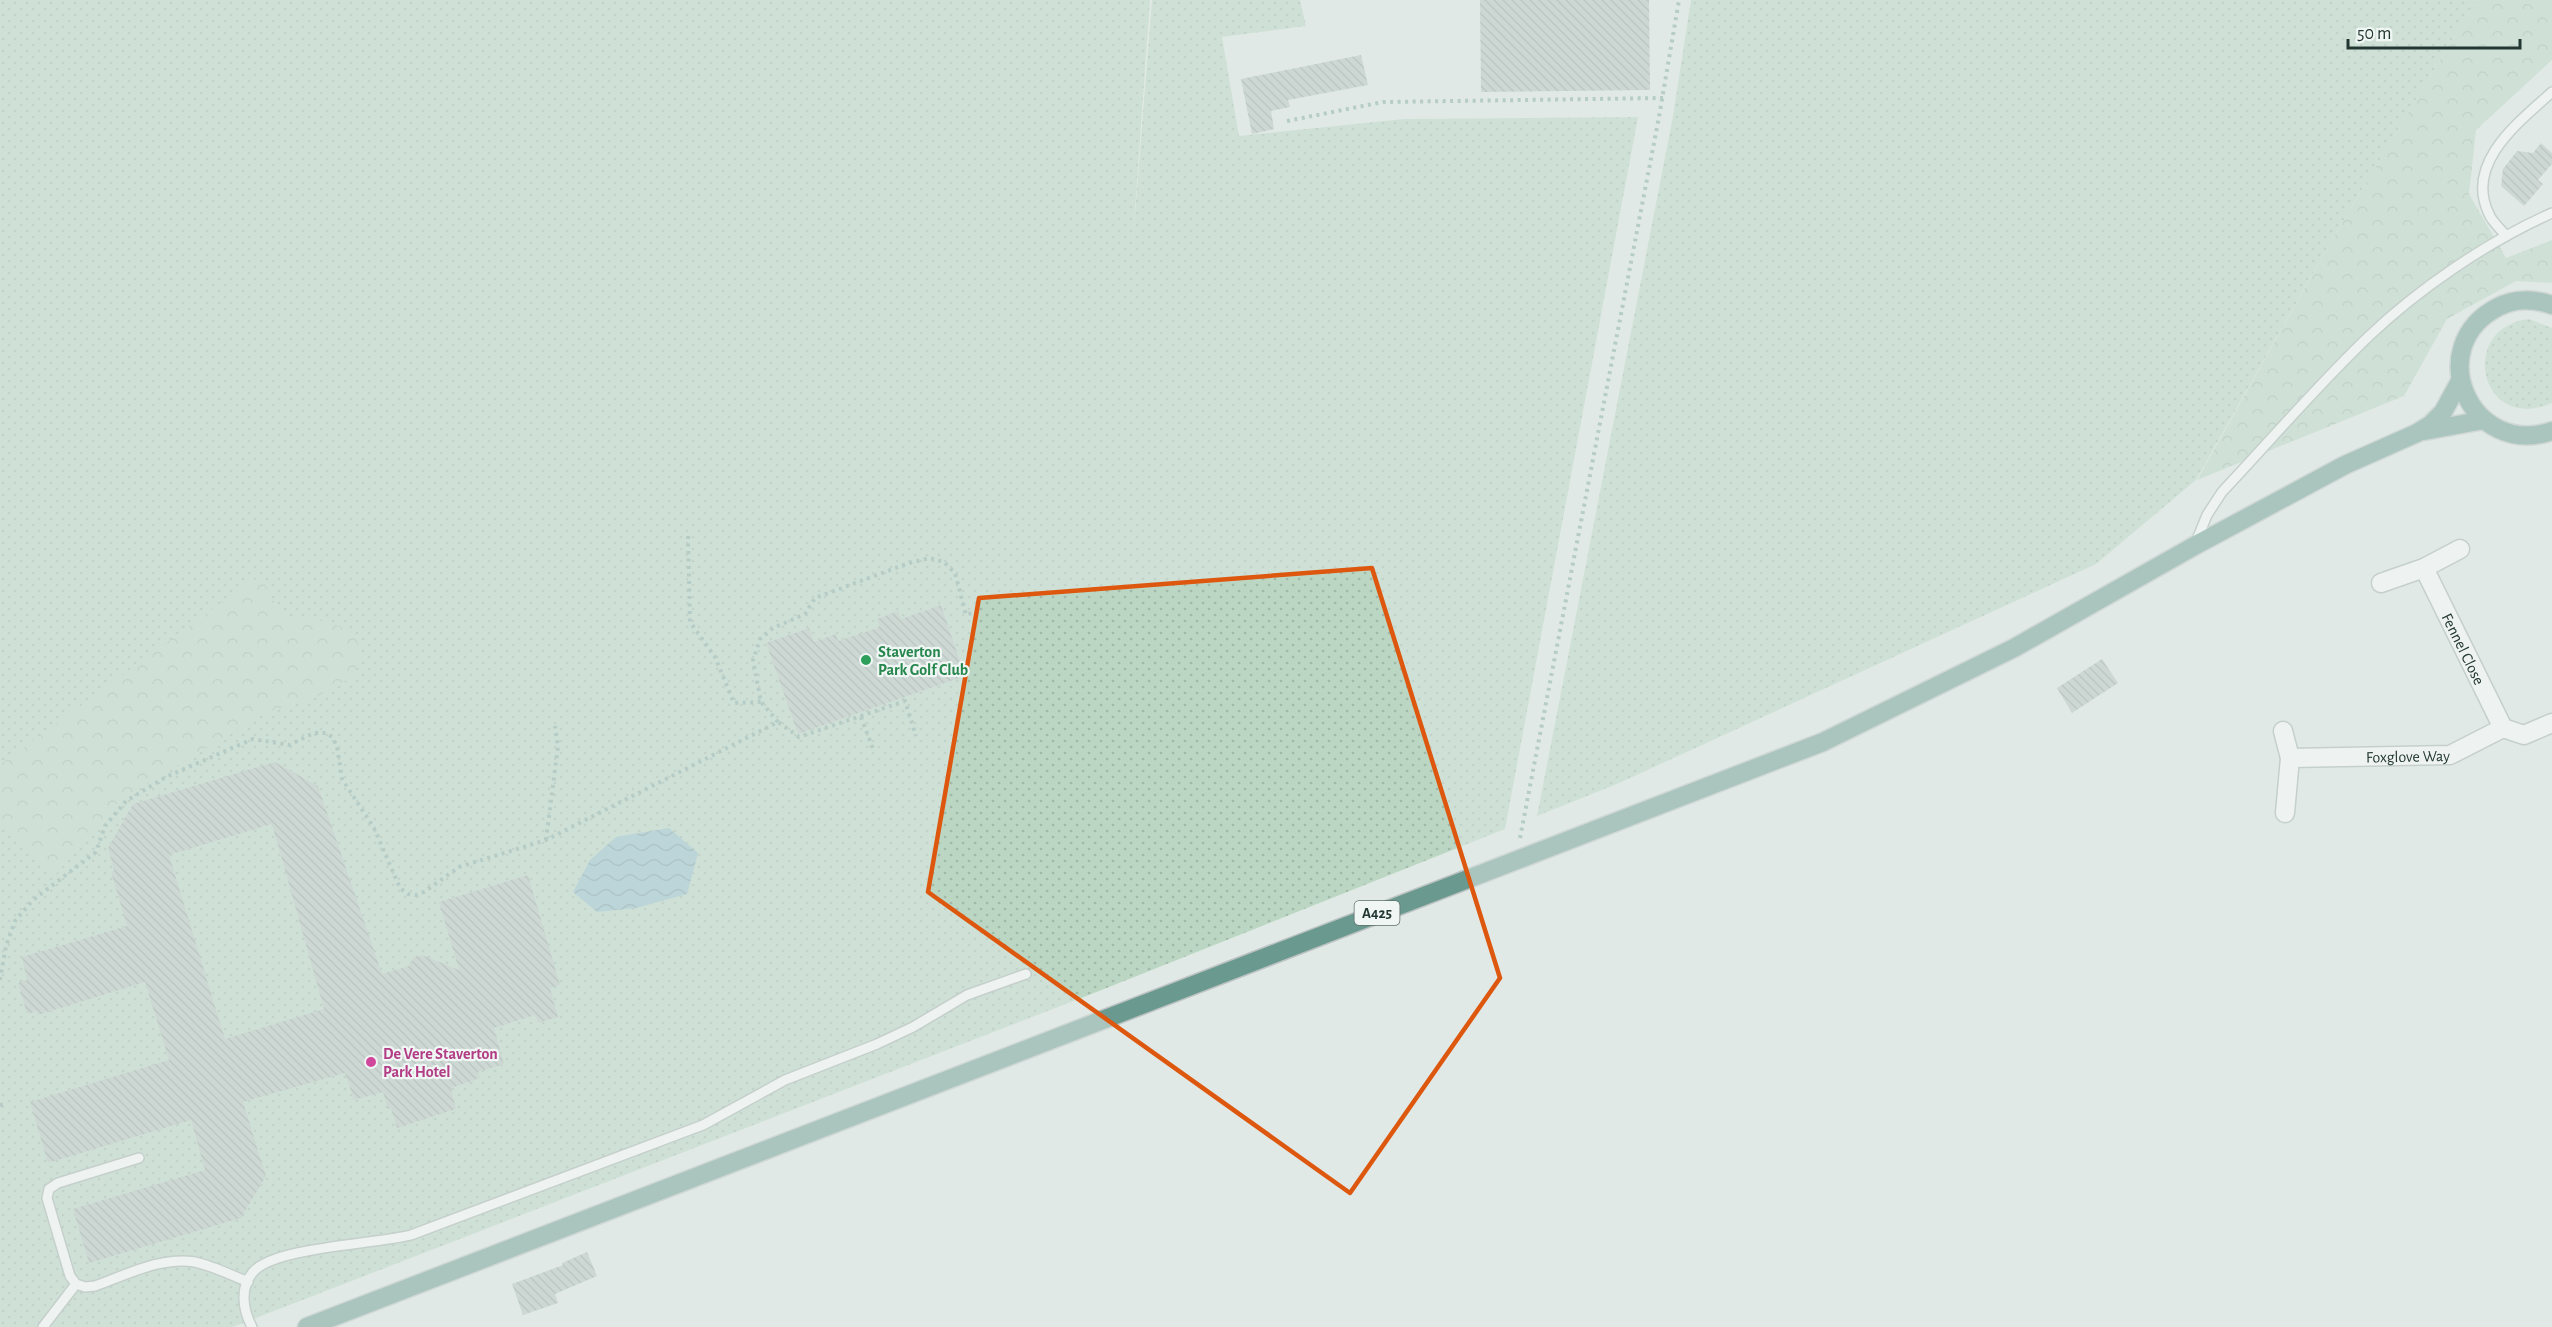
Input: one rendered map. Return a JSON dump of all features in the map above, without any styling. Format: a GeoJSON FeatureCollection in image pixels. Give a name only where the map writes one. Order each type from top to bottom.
{"type":"FeatureCollection","features":[{"type":"Feature","properties":{"kind":"main road"},"geometry":{"type":"LineString","coordinates":[[2552,305],[2531,300],[2516,301],[2489,312],[2477,322],[2465,342],[2459,365],[2460,381],[2469,402],[2484,420],[2497,429],[2512,434],[2527,436],[2552,431]]}},
{"type":"Feature","properties":{"kind":"main road","name":"A425"},"geometry":{"type":"LineString","coordinates":[[308,1327],[1823,742],[2014,648],[2196,545],[2345,465],[2417,433],[2430,425],[2443,412],[2460,381]]}},
{"type":"Feature","properties":{"kind":"main road","name":"A425"},"geometry":{"type":"LineString","coordinates":[[2417,433],[2484,420]]}},
{"type":"Feature","properties":{"kind":"street"},"geometry":{"type":"LineString","coordinates":[[2381,583],[2424,568],[2460,549]]}},
{"type":"Feature","properties":{"kind":"street","name":"Fennel Close"},"geometry":{"type":"LineString","coordinates":[[2424,568],[2502,728]]}},
{"type":"Feature","properties":{"kind":"street"},"geometry":{"type":"LineString","coordinates":[[2502,728],[2524,735],[2552,723]]}},
{"type":"Feature","properties":{"kind":"street","name":"Foxglove Way"},"geometry":{"type":"LineString","coordinates":[[2290,758],[2450,755],[2502,728]]}},
{"type":"Feature","properties":{"kind":"street"},"geometry":{"type":"LineString","coordinates":[[2283,731],[2290,758],[2284,813]]}},
{"type":"Feature","properties":{"kind":"lane"},"geometry":{"type":"LineString","coordinates":[[2506,236],[2489,214],[2482,186],[2491,153],[2516,124],[2552,92]]}},
{"type":"Feature","properties":{"kind":"lane"},"geometry":{"type":"LineString","coordinates":[[2196,545],[2207,515],[2222,492],[2367,338],[2466,260],[2506,236],[2552,213]]}},
{"type":"Feature","properties":{"kind":"lane"},"geometry":{"type":"LineString","coordinates":[[252,1327],[243,1302],[248,1282],[255,1270],[273,1261],[310,1249],[387,1241],[411,1235],[703,1125],[785,1080],[913,1028],[968,995],[1026,974]]}},
{"type":"Feature","properties":{"kind":"lane"},"geometry":{"type":"LineString","coordinates":[[140,1158],[58,1183],[49,1189],[47,1197],[70,1276],[76,1284],[85,1287],[95,1286],[159,1264],[178,1261],[196,1262],[248,1282]]}},
{"type":"Feature","properties":{"kind":"lane"},"geometry":{"type":"LineString","coordinates":[[43,1327],[76,1284]]}},
{"type":"Feature","properties":{"kind":"path"},"geometry":{"type":"LineString","coordinates":[[1516,860],[1663,98],[1679,0]]}},
{"type":"Feature","properties":{"kind":"path"},"geometry":{"type":"LineString","coordinates":[[1287,121],[1383,102],[1663,98]]}},
{"type":"Feature","properties":{"kind":"path"},"geometry":{"type":"LineString","coordinates":[[688,536],[690,622],[716,657],[735,703],[761,702]]}},
{"type":"Feature","properties":{"kind":"path"},"geometry":{"type":"LineString","coordinates":[[916,735],[905,701],[799,737],[778,723],[761,702],[753,660],[760,639],[773,628],[805,614],[815,598],[909,563],[930,558],[944,562],[955,573],[966,615],[975,612]]}},
{"type":"Feature","properties":{"kind":"path"},"geometry":{"type":"LineString","coordinates":[[861,717],[873,749]]}},
{"type":"Feature","properties":{"kind":"path"},"geometry":{"type":"LineString","coordinates":[[0,980],[6,946],[15,921],[33,900],[96,852],[105,826],[126,801],[166,777],[253,739],[289,745],[314,733],[326,733],[332,737],[337,747],[342,779],[374,828],[400,888],[408,894],[423,892],[459,867],[546,840],[778,723]]}},
{"type":"Feature","properties":{"kind":"path"},"geometry":{"type":"LineString","coordinates":[[546,840],[558,746],[555,726]]}},
{"type":"Feature","properties":{"kind":"path"},"geometry":{"type":"LineString","coordinates":[[0,1105],[7,1104]]}},
{"type":"Feature","properties":{"kind":"highlighted area"},"geometry":{"type":"Polygon","coordinates":[[[1372,568],[1500,978],[1350,1193],[928,892],[979,598],[1372,568]]]}},
{"type":"Feature","properties":{"kind":"green space"},"geometry":{"type":"Polygon","coordinates":[[[0,0],[1150,0],[1132,252],[1152,0],[1300,0],[1306,26],[1222,37],[1239,136],[1404,119],[1638,117],[1505,829],[1094,993],[233,1327],[0,1327],[0,0]]]}},
{"type":"Feature","properties":{"kind":"green space"},"geometry":{"type":"Polygon","coordinates":[[[1691,0],[2476,0],[2330,243],[2196,480],[2096,564],[1617,784],[1537,816],[1673,116],[1691,0]]]}},
{"type":"Feature","properties":{"kind":"green space"},"geometry":{"type":"Polygon","coordinates":[[[2476,0],[2552,0],[2552,60],[2476,130],[2469,194],[2506,258],[2552,240],[2552,283],[2516,281],[2447,319],[2404,396],[2197,480],[2330,243],[2476,0]]]}},
{"type":"Feature","properties":{"kind":"green space"},"geometry":{"type":"Polygon","coordinates":[[[2529,319],[2552,328],[2552,403],[2527,409],[2507,404],[2494,393],[2486,376],[2485,358],[2492,340],[2506,326],[2529,319]]]}},
{"type":"Feature","properties":{"kind":"green space"},"geometry":{"type":"Polygon","coordinates":[[[253,579],[263,581],[284,620],[321,621],[356,635],[359,654],[354,676],[314,698],[265,713],[121,799],[55,875],[0,820],[0,765],[253,579]]]}},
{"type":"Feature","properties":{"kind":"water"},"geometry":{"type":"Polygon","coordinates":[[[669,828],[698,853],[687,894],[636,908],[597,912],[573,892],[590,860],[616,837],[669,828]]]}},
{"type":"Feature","properties":{"kind":"building"},"geometry":{"type":"Polygon","coordinates":[[[1480,0],[1649,0],[1650,90],[1481,92],[1480,0]]]}},
{"type":"Feature","properties":{"kind":"building"},"geometry":{"type":"Polygon","coordinates":[[[1361,55],[1368,85],[1288,100],[1290,107],[1271,111],[1274,129],[1252,134],[1241,79],[1361,55]]]}},
{"type":"Feature","properties":{"kind":"building"},"geometry":{"type":"Polygon","coordinates":[[[2541,143],[2552,153],[2552,164],[2538,180],[2543,184],[2524,206],[2501,186],[2503,169],[2517,151],[2533,153],[2541,143]]]}},
{"type":"Feature","properties":{"kind":"building","name":"Staverton Park Golf Club"},"geometry":{"type":"Polygon","coordinates":[[[941,605],[965,676],[798,734],[766,643],[809,628],[814,642],[836,634],[838,641],[880,627],[877,619],[898,611],[901,619],[941,605]]]}},
{"type":"Feature","properties":{"kind":"building"},"geometry":{"type":"Polygon","coordinates":[[[2102,659],[2118,683],[2072,713],[2057,688],[2102,659]]]}},
{"type":"Feature","properties":{"kind":"building"},"geometry":{"type":"Polygon","coordinates":[[[275,762],[318,786],[382,974],[409,966],[414,957],[422,955],[459,970],[439,902],[528,875],[560,985],[550,988],[558,1017],[538,1023],[535,1015],[494,1028],[504,1064],[478,1072],[480,1078],[451,1088],[456,1109],[397,1128],[383,1092],[354,1100],[345,1073],[243,1102],[266,1176],[241,1218],[89,1263],[73,1209],[205,1170],[191,1120],[48,1163],[30,1102],[169,1060],[145,982],[38,1015],[37,1011],[27,1014],[18,983],[27,980],[22,957],[127,926],[111,872],[114,871],[108,848],[133,804],[275,762]],[[272,824],[169,855],[225,1039],[324,1009],[272,824]]]}},
{"type":"Feature","properties":{"kind":"building"},"geometry":{"type":"Polygon","coordinates":[[[587,1252],[597,1276],[555,1294],[558,1303],[523,1315],[512,1284],[563,1265],[562,1263],[587,1252]]]}},
{"type":"Feature","properties":{"kind":"place","name":"Staverton Park Golf Club"},"geometry":{"type":"Point","coordinates":[866,660]}},
{"type":"Feature","properties":{"kind":"place","name":"De Vere Staverton Park Hotel"},"geometry":{"type":"Point","coordinates":[371,1062]}}]}
